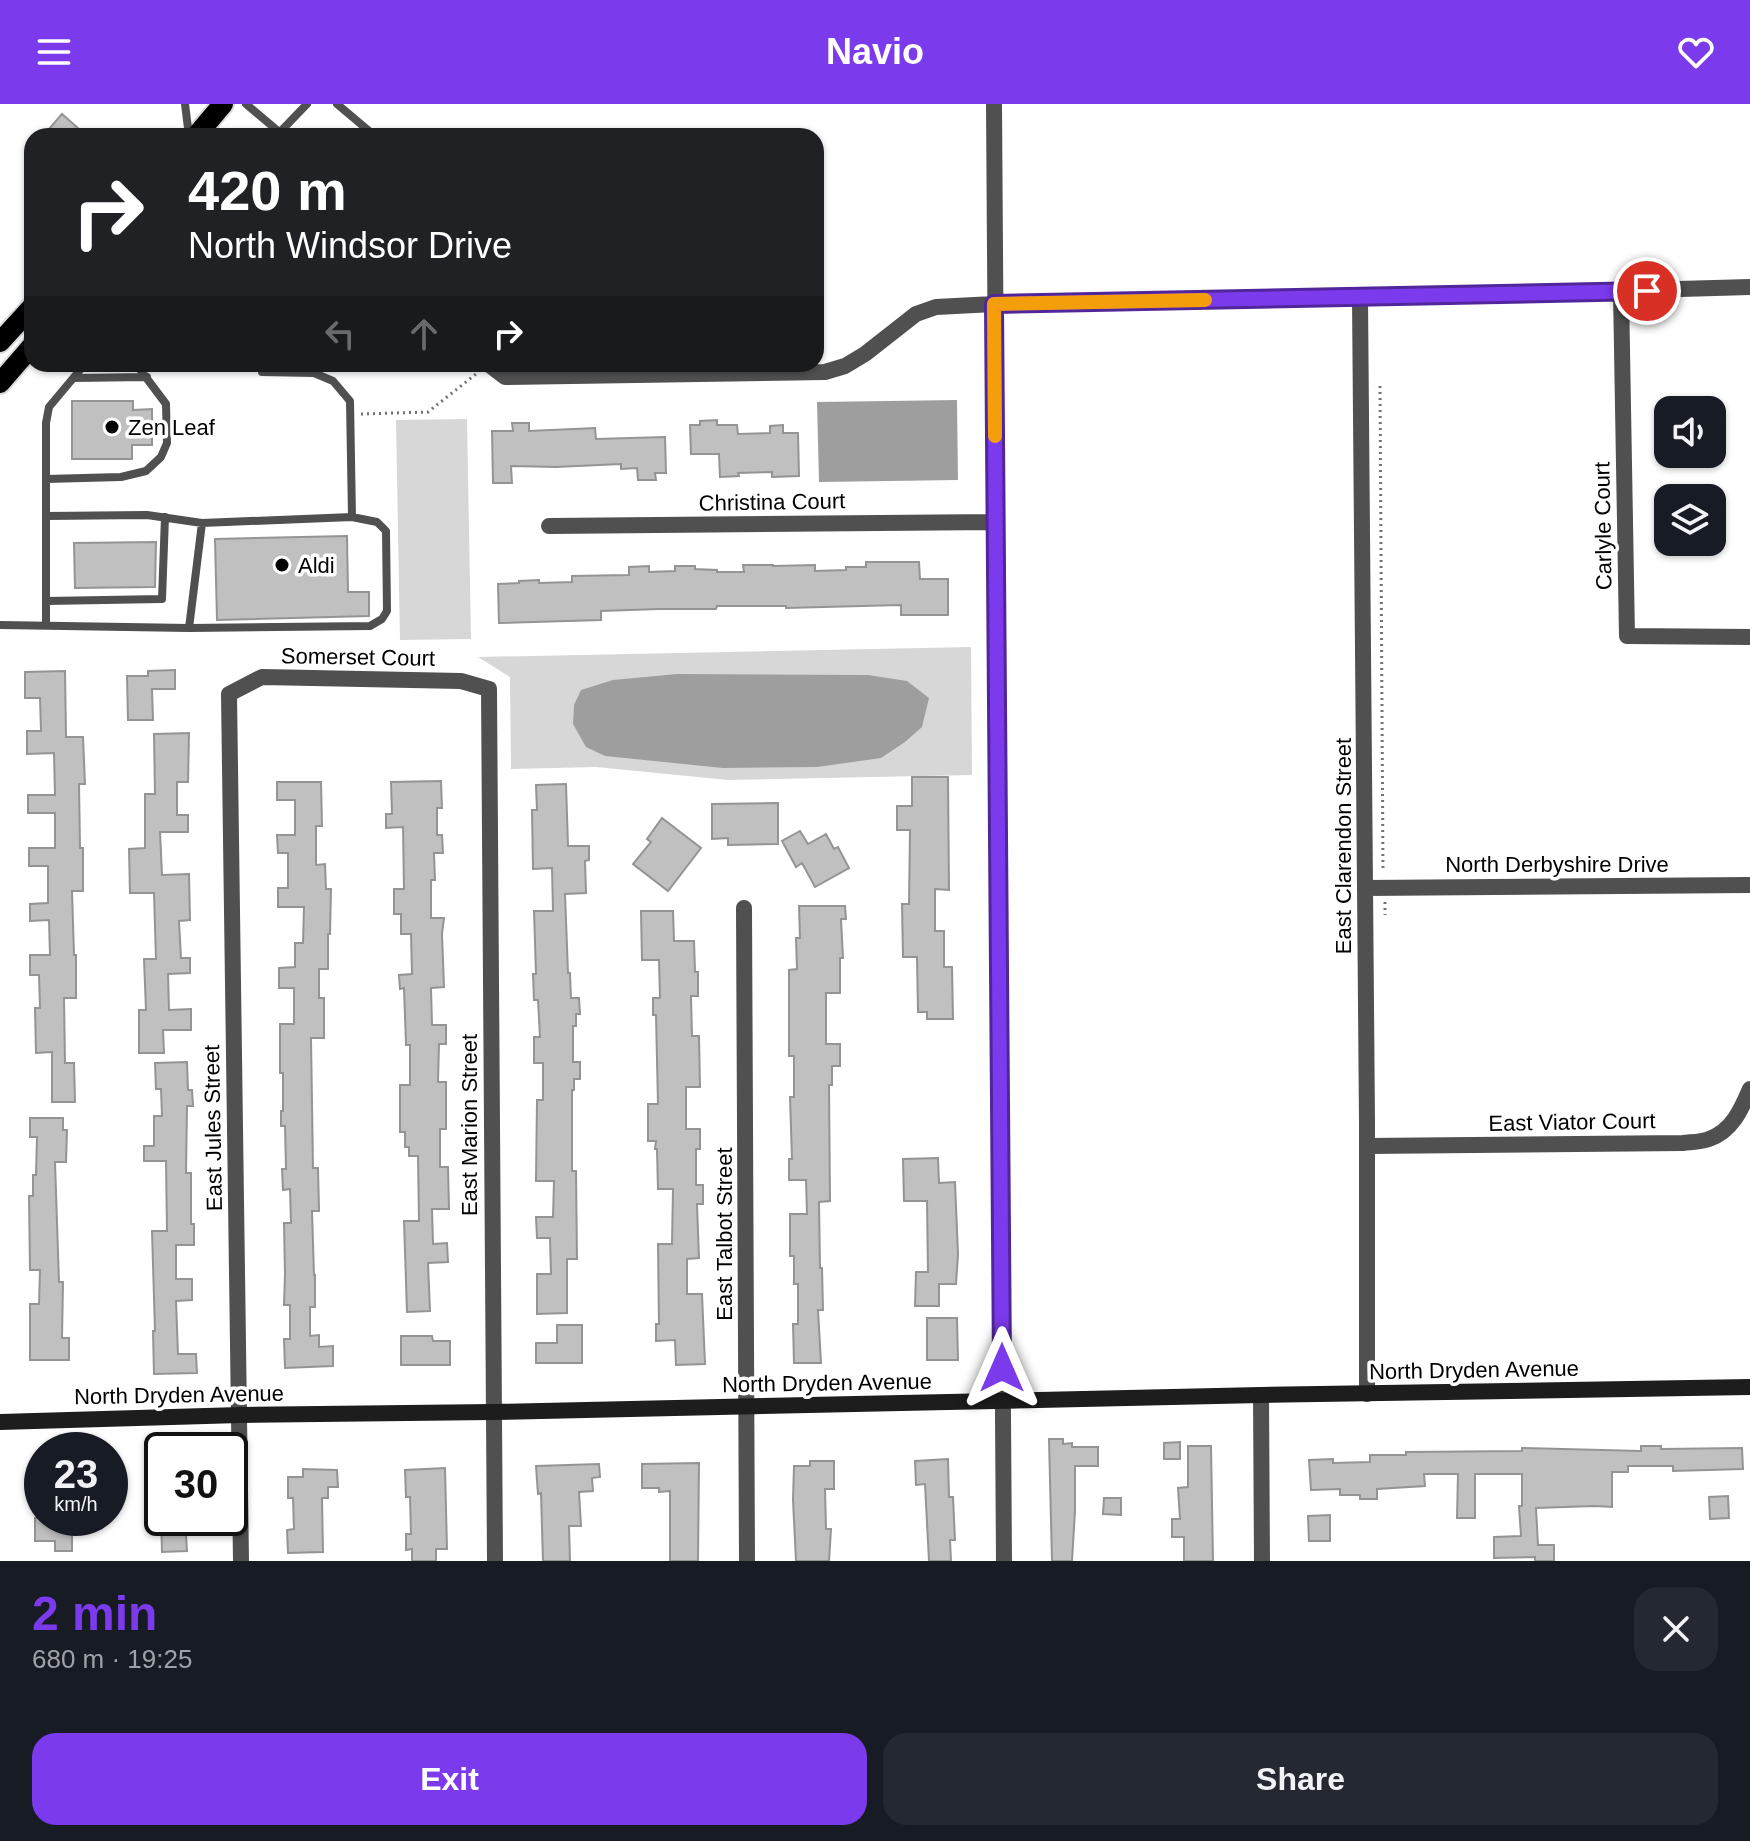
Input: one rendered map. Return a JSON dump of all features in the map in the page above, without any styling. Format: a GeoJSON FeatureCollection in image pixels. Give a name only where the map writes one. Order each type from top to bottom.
{"type":"FeatureCollection","features":[{"type":"Feature","properties":{"kind":"main road"},"geometry":{"type":"LineString","coordinates":[[203,128],[223,104]]}},
{"type":"Feature","properties":{"kind":"main road"},"geometry":{"type":"LineString","coordinates":[[0,342],[24,316]]}},
{"type":"Feature","properties":{"kind":"main road"},"geometry":{"type":"LineString","coordinates":[[0,383],[24,355]]}},
{"type":"Feature","properties":{"kind":"street"},"geometry":{"type":"LineString","coordinates":[[994,104],[1004,1561]]}},
{"type":"Feature","properties":{"kind":"street"},"geometry":{"type":"LineString","coordinates":[[499,372],[505,377],[825,372],[845,366],[916,314],[936,307],[1750,287]]}},
{"type":"Feature","properties":{"kind":"street","name":"Carlyle Court"},"geometry":{"type":"LineString","coordinates":[[1621,292],[1627,636],[1750,637]]}},
{"type":"Feature","properties":{"kind":"street","name":"East Clarendon Street"},"geometry":{"type":"LineString","coordinates":[[1360,298],[1367,1394]]}},
{"type":"Feature","properties":{"kind":"street","name":"Christina Court"},"geometry":{"type":"LineString","coordinates":[[549,526],[995,522]]}},
{"type":"Feature","properties":{"kind":"street","name":"Somerset Court"},"geometry":{"type":"LineString","coordinates":[[229,694],[262,677],[461,681],[489,689]]}},
{"type":"Feature","properties":{"kind":"street","name":"East Marion Street"},"geometry":{"type":"LineString","coordinates":[[489,689],[495,1561]]}},
{"type":"Feature","properties":{"kind":"street","name":"East Jules Street"},"geometry":{"type":"LineString","coordinates":[[229,694],[241,1561]]}},
{"type":"Feature","properties":{"kind":"street","name":"North Derbyshire Drive"},"geometry":{"type":"LineString","coordinates":[[1365,888],[1750,885]]}},
{"type":"Feature","properties":{"kind":"street","name":"East Talbot Street"},"geometry":{"type":"LineString","coordinates":[[744,908],[747,1561]]}},
{"type":"Feature","properties":{"kind":"street","name":"East Viator Court"},"geometry":{"type":"LineString","coordinates":[[1367,1146],[1683,1143],[1709,1140],[1727,1129],[1740,1113],[1750,1089]]}},
{"type":"Feature","properties":{"kind":"street","name":"North Dryden Avenue"},"geometry":{"type":"LineString","coordinates":[[0,1422],[1750,1387]]}},
{"type":"Feature","properties":{"kind":"street"},"geometry":{"type":"LineString","coordinates":[[1261,1395],[1262,1561]]}},
{"type":"Feature","properties":{"kind":"lane"},"geometry":{"type":"LineString","coordinates":[[185,104],[188,128]]}},
{"type":"Feature","properties":{"kind":"lane"},"geometry":{"type":"LineString","coordinates":[[246,104],[275,128]]}},
{"type":"Feature","properties":{"kind":"lane"},"geometry":{"type":"LineString","coordinates":[[287,128],[307,104]]}},
{"type":"Feature","properties":{"kind":"lane"},"geometry":{"type":"LineString","coordinates":[[337,104],[366,128]]}},
{"type":"Feature","properties":{"kind":"lane"},"geometry":{"type":"LineString","coordinates":[[46,625],[46,423],[49,407],[79,372]]}},
{"type":"Feature","properties":{"kind":"lane"},"geometry":{"type":"LineString","coordinates":[[46,479],[121,477],[146,471],[161,457],[167,443],[166,404],[143,372]]}},
{"type":"Feature","properties":{"kind":"lane"},"geometry":{"type":"LineString","coordinates":[[262,372],[314,373],[333,381],[350,401],[352,517]]}},
{"type":"Feature","properties":{"kind":"lane"},"geometry":{"type":"LineString","coordinates":[[74,378],[147,377]]}},
{"type":"Feature","properties":{"kind":"lane"},"geometry":{"type":"LineString","coordinates":[[0,625],[189,628],[370,626],[382,619],[387,611],[386,531],[377,522],[352,517],[202,523],[147,515],[46,516]]}},
{"type":"Feature","properties":{"kind":"lane"},"geometry":{"type":"LineString","coordinates":[[46,601],[162,599],[165,517]]}},
{"type":"Feature","properties":{"kind":"lane"},"geometry":{"type":"LineString","coordinates":[[189,628],[202,523]]}},
{"type":"Feature","properties":{"kind":"path"},"geometry":{"type":"LineString","coordinates":[[350,414],[428,412],[479,372]]}},
{"type":"Feature","properties":{"kind":"path"},"geometry":{"type":"LineString","coordinates":[[1380,386],[1385,915]]}},
{"type":"Feature","properties":{"kind":"shaded area"},"geometry":{"type":"Polygon","coordinates":[[[957,400],[958,480],[819,482],[817,402],[957,400]]]}},
{"type":"Feature","properties":{"kind":"shaded area"},"geometry":{"type":"Polygon","coordinates":[[[467,419],[471,639],[400,640],[396,420],[467,419]]]}},
{"type":"Feature","properties":{"kind":"shaded area"},"geometry":{"type":"Polygon","coordinates":[[[971,647],[972,775],[728,780],[596,767],[511,769],[510,677],[478,657],[971,647]]]}},
{"type":"Feature","properties":{"kind":"shaded area"},"geometry":{"type":"Polygon","coordinates":[[[677,674],[868,675],[907,681],[929,698],[922,727],[881,758],[817,767],[723,768],[605,756],[586,747],[573,724],[574,705],[581,690],[613,680],[677,674]]]}},
{"type":"Feature","properties":{"kind":"building"},"geometry":{"type":"Polygon","coordinates":[[[62,114],[78,128],[50,128],[62,114]]]}},
{"type":"Feature","properties":{"kind":"building","name":"Zen Leaf"},"geometry":{"type":"Polygon","coordinates":[[[72,401],[133,401],[133,410],[152,409],[152,445],[132,445],[132,459],[72,459],[72,401]]]}},
{"type":"Feature","properties":{"kind":"building"},"geometry":{"type":"Polygon","coordinates":[[[717,420],[717,425],[737,425],[738,434],[770,433],[770,426],[783,425],[783,433],[798,433],[799,476],[772,477],[772,472],[720,477],[719,454],[691,454],[690,425],[717,420]]]}},
{"type":"Feature","properties":{"kind":"building"},"geometry":{"type":"Polygon","coordinates":[[[512,423],[529,423],[529,431],[595,428],[596,439],[665,437],[666,473],[655,473],[656,480],[638,480],[637,468],[621,469],[621,464],[511,466],[512,483],[493,483],[492,431],[513,431],[512,423]]]}},
{"type":"Feature","properties":{"kind":"building","name":"Aldi"},"geometry":{"type":"Polygon","coordinates":[[[347,536],[348,592],[369,592],[369,616],[217,620],[215,539],[347,536]]]}},
{"type":"Feature","properties":{"kind":"building"},"geometry":{"type":"Polygon","coordinates":[[[156,542],[155,587],[75,588],[74,543],[156,542]]]}},
{"type":"Feature","properties":{"kind":"building"},"geometry":{"type":"Polygon","coordinates":[[[866,562],[919,562],[920,579],[948,579],[948,615],[901,615],[901,605],[717,606],[716,609],[601,611],[601,620],[499,623],[498,584],[539,580],[539,583],[572,582],[572,576],[629,575],[629,567],[649,566],[649,572],[675,571],[675,566],[695,566],[695,569],[717,572],[744,572],[743,565],[815,565],[815,571],[866,567],[866,562]]]}},
{"type":"Feature","properties":{"kind":"building"},"geometry":{"type":"Polygon","coordinates":[[[175,670],[175,689],[152,689],[153,720],[128,720],[127,676],[148,676],[148,671],[175,670]]]}},
{"type":"Feature","properties":{"kind":"building"},"geometry":{"type":"Polygon","coordinates":[[[65,671],[66,737],[83,737],[85,784],[79,784],[83,891],[72,891],[76,998],[64,998],[65,1063],[74,1063],[75,1102],[52,1102],[52,1052],[36,1053],[35,1008],[40,1008],[39,975],[30,975],[30,955],[50,955],[49,920],[30,921],[30,904],[48,903],[48,866],[29,866],[29,848],[55,848],[55,813],[28,813],[28,795],[55,795],[54,753],[27,754],[27,731],[41,731],[40,698],[25,698],[25,672],[65,671]]]}},
{"type":"Feature","properties":{"kind":"building"},"geometry":{"type":"Polygon","coordinates":[[[189,733],[188,782],[177,782],[177,815],[188,815],[188,832],[160,832],[162,875],[189,874],[190,920],[179,921],[181,958],[190,958],[190,973],[168,974],[169,1010],[191,1009],[191,1030],[163,1030],[164,1053],[139,1053],[139,1010],[146,1010],[144,959],[156,959],[154,893],[130,893],[129,849],[145,848],[145,794],[155,794],[154,734],[189,733]]]}},
{"type":"Feature","properties":{"kind":"building"},"geometry":{"type":"Polygon","coordinates":[[[912,777],[948,777],[949,890],[935,889],[935,931],[944,931],[944,967],[952,967],[953,1019],[927,1019],[927,1012],[918,1012],[917,957],[903,957],[902,904],[909,904],[910,830],[897,830],[897,806],[912,806],[912,777]]]}},
{"type":"Feature","properties":{"kind":"building"},"geometry":{"type":"Polygon","coordinates":[[[441,781],[442,808],[437,808],[437,835],[442,835],[443,853],[434,853],[431,918],[444,918],[444,987],[431,988],[432,1025],[446,1025],[446,1044],[439,1044],[438,1082],[446,1082],[446,1129],[440,1129],[440,1167],[448,1167],[449,1209],[432,1209],[433,1244],[447,1243],[448,1262],[428,1263],[430,1311],[407,1312],[404,1221],[419,1221],[418,1156],[409,1156],[409,1147],[405,1147],[405,1132],[400,1132],[400,1085],[410,1085],[410,1045],[406,1045],[404,988],[400,989],[399,975],[412,974],[411,934],[401,934],[401,914],[394,914],[394,889],[404,889],[403,827],[386,828],[386,814],[392,814],[391,782],[441,781]]]}},
{"type":"Feature","properties":{"kind":"building"},"geometry":{"type":"Polygon","coordinates":[[[277,782],[321,782],[322,826],[316,826],[316,865],[325,864],[326,889],[331,889],[328,969],[319,969],[319,998],[324,998],[324,1038],[311,1038],[313,1168],[318,1168],[319,1211],[312,1211],[315,1307],[310,1307],[310,1336],[319,1335],[319,1347],[333,1346],[333,1366],[285,1368],[284,1339],[290,1339],[290,1305],[284,1305],[284,1223],[291,1223],[290,1189],[283,1190],[282,1169],[286,1169],[285,1126],[281,1126],[283,1073],[280,1073],[280,1024],[294,1024],[294,988],[279,988],[279,968],[295,967],[295,943],[303,943],[304,907],[278,907],[278,888],[288,888],[288,853],[278,853],[277,835],[295,835],[295,800],[277,800],[277,782]]]}},
{"type":"Feature","properties":{"kind":"building"},"geometry":{"type":"Polygon","coordinates":[[[566,784],[568,846],[589,846],[589,860],[585,861],[586,893],[565,894],[571,998],[579,998],[580,1014],[576,1014],[576,1026],[573,1026],[573,1062],[580,1062],[580,1079],[574,1079],[572,1090],[577,1259],[567,1259],[567,1313],[537,1314],[537,1274],[551,1274],[550,1238],[537,1238],[536,1217],[553,1217],[554,1181],[536,1181],[537,1100],[543,1100],[543,1063],[534,1063],[534,1037],[540,1037],[538,1000],[534,1000],[534,911],[553,911],[552,868],[533,869],[532,810],[537,810],[536,785],[566,784]]]}},
{"type":"Feature","properties":{"kind":"building"},"geometry":{"type":"Polygon","coordinates":[[[778,803],[778,844],[728,845],[728,838],[712,839],[712,804],[778,803]]]}},
{"type":"Feature","properties":{"kind":"building"},"geometry":{"type":"Polygon","coordinates":[[[662,818],[701,848],[668,891],[633,864],[651,842],[647,839],[662,818]]]}},
{"type":"Feature","properties":{"kind":"building"},"geometry":{"type":"Polygon","coordinates":[[[800,831],[808,844],[826,834],[834,849],[838,847],[849,868],[815,887],[802,863],[796,867],[782,841],[800,831]]]}},
{"type":"Feature","properties":{"kind":"building"},"geometry":{"type":"Polygon","coordinates":[[[799,906],[845,906],[846,919],[841,919],[843,958],[840,958],[840,993],[826,993],[826,1044],[840,1044],[840,1066],[832,1066],[832,1085],[829,1085],[830,1201],[819,1202],[823,1310],[818,1310],[821,1363],[794,1363],[793,1324],[798,1324],[798,1284],[794,1284],[794,1256],[790,1256],[790,1214],[807,1214],[806,1180],[789,1180],[794,1056],[789,1056],[789,970],[797,969],[799,906]]]}},
{"type":"Feature","properties":{"kind":"building"},"geometry":{"type":"Polygon","coordinates":[[[641,911],[673,911],[674,941],[694,941],[698,996],[691,996],[692,1036],[699,1036],[700,1087],[686,1087],[686,1129],[700,1129],[700,1149],[696,1149],[696,1185],[703,1185],[703,1204],[697,1204],[699,1258],[687,1259],[687,1294],[702,1294],[705,1364],[676,1365],[675,1340],[656,1341],[656,1324],[659,1324],[658,1244],[672,1244],[673,1189],[658,1189],[656,1141],[648,1141],[648,1104],[658,1104],[653,998],[660,998],[659,960],[642,960],[641,911]]]}},
{"type":"Feature","properties":{"kind":"building"},"geometry":{"type":"Polygon","coordinates":[[[187,1062],[188,1090],[192,1090],[193,1106],[187,1106],[186,1173],[191,1173],[194,1245],[176,1245],[176,1279],[192,1279],[192,1300],[176,1301],[178,1354],[196,1354],[197,1373],[154,1374],[152,1231],[167,1231],[166,1161],[144,1161],[144,1146],[154,1146],[154,1116],[162,1116],[161,1089],[156,1089],[155,1063],[187,1062]]]}},
{"type":"Feature","properties":{"kind":"building"},"geometry":{"type":"Polygon","coordinates":[[[30,1118],[63,1118],[63,1130],[67,1130],[66,1162],[55,1162],[59,1282],[63,1282],[62,1338],[69,1338],[69,1360],[30,1360],[30,1304],[39,1304],[40,1270],[30,1270],[29,1196],[33,1196],[33,1175],[36,1175],[37,1137],[30,1137],[30,1118]]]}},
{"type":"Feature","properties":{"kind":"building"},"geometry":{"type":"Polygon","coordinates":[[[938,1158],[939,1183],[955,1182],[956,1284],[939,1284],[939,1306],[915,1306],[916,1272],[928,1272],[927,1201],[904,1201],[903,1159],[938,1158]]]}},
{"type":"Feature","properties":{"kind":"building"},"geometry":{"type":"Polygon","coordinates":[[[927,1318],[957,1318],[958,1360],[927,1360],[927,1318]]]}},
{"type":"Feature","properties":{"kind":"building"},"geometry":{"type":"Polygon","coordinates":[[[557,1325],[582,1325],[582,1363],[536,1363],[536,1343],[557,1343],[557,1325]]]}},
{"type":"Feature","properties":{"kind":"building"},"geometry":{"type":"Polygon","coordinates":[[[401,1336],[432,1336],[433,1341],[450,1341],[450,1365],[401,1365],[401,1336]]]}},
{"type":"Feature","properties":{"kind":"building"},"geometry":{"type":"Polygon","coordinates":[[[1049,1439],[1063,1439],[1063,1444],[1072,1443],[1072,1447],[1098,1447],[1098,1466],[1075,1466],[1072,1561],[1052,1561],[1049,1439]]]}},
{"type":"Feature","properties":{"kind":"building"},"geometry":{"type":"Polygon","coordinates":[[[1180,1442],[1180,1459],[1164,1459],[1164,1443],[1180,1442]]]}},
{"type":"Feature","properties":{"kind":"building"},"geometry":{"type":"Polygon","coordinates":[[[1188,1446],[1211,1446],[1213,1561],[1184,1561],[1184,1537],[1172,1537],[1172,1519],[1180,1519],[1178,1488],[1188,1487],[1188,1446]]]}},
{"type":"Feature","properties":{"kind":"building"},"geometry":{"type":"Polygon","coordinates":[[[1641,1446],[1661,1446],[1661,1449],[1742,1448],[1743,1469],[1673,1471],[1673,1466],[1628,1466],[1628,1472],[1612,1472],[1612,1507],[1536,1508],[1538,1545],[1554,1545],[1554,1561],[1535,1561],[1535,1557],[1494,1558],[1494,1537],[1521,1536],[1519,1506],[1522,1506],[1522,1474],[1475,1474],[1475,1518],[1457,1518],[1458,1474],[1424,1474],[1425,1486],[1377,1489],[1377,1499],[1340,1495],[1340,1489],[1311,1490],[1309,1460],[1370,1462],[1370,1455],[1522,1451],[1522,1448],[1641,1451],[1641,1446]]]}},
{"type":"Feature","properties":{"kind":"building"},"geometry":{"type":"Polygon","coordinates":[[[948,1459],[955,1540],[950,1540],[951,1561],[929,1561],[925,1484],[916,1485],[915,1461],[948,1459]]]}},
{"type":"Feature","properties":{"kind":"building"},"geometry":{"type":"Polygon","coordinates":[[[810,1461],[834,1461],[834,1489],[825,1489],[826,1529],[831,1529],[829,1561],[796,1561],[794,1466],[810,1466],[810,1461]]]}},
{"type":"Feature","properties":{"kind":"building"},"geometry":{"type":"Polygon","coordinates":[[[699,1463],[698,1561],[670,1561],[670,1491],[642,1488],[642,1464],[699,1463]]]}},
{"type":"Feature","properties":{"kind":"building"},"geometry":{"type":"Polygon","coordinates":[[[599,1464],[600,1477],[592,1478],[593,1491],[579,1492],[581,1526],[569,1526],[570,1561],[543,1561],[541,1493],[538,1494],[536,1466],[599,1464]]]}},
{"type":"Feature","properties":{"kind":"building"},"geometry":{"type":"Polygon","coordinates":[[[445,1468],[447,1549],[436,1549],[436,1561],[412,1561],[412,1549],[406,1550],[406,1534],[411,1534],[410,1497],[406,1497],[405,1470],[445,1468]]]}},
{"type":"Feature","properties":{"kind":"building"},"geometry":{"type":"Polygon","coordinates":[[[303,1469],[337,1470],[338,1487],[328,1487],[328,1498],[322,1498],[323,1552],[288,1553],[287,1530],[294,1529],[293,1498],[288,1498],[288,1477],[303,1477],[303,1469]]]}},
{"type":"Feature","properties":{"kind":"building"},"geometry":{"type":"Polygon","coordinates":[[[1728,1496],[1729,1518],[1710,1519],[1709,1497],[1728,1496]]]}},
{"type":"Feature","properties":{"kind":"building"},"geometry":{"type":"Polygon","coordinates":[[[1104,1498],[1121,1498],[1121,1515],[1103,1514],[1104,1498]]]}},
{"type":"Feature","properties":{"kind":"building"},"geometry":{"type":"Polygon","coordinates":[[[1330,1515],[1330,1541],[1309,1541],[1308,1516],[1330,1515]]]}},
{"type":"Feature","properties":{"kind":"building"},"geometry":{"type":"Polygon","coordinates":[[[35,1536],[72,1536],[72,1551],[55,1551],[55,1541],[35,1541],[35,1536]]]}},
{"type":"Feature","properties":{"kind":"building"},"geometry":{"type":"Polygon","coordinates":[[[162,1536],[186,1536],[187,1551],[162,1552],[162,1536]]]}},
{"type":"Feature","properties":{"kind":"slow traffic"},"geometry":{"type":"LineString","coordinates":[[995,436],[994,304],[1205,300]]}},
{"type":"Feature","properties":{"kind":"place","name":"Zen Leaf"},"geometry":{"type":"Point","coordinates":[112,427]}},
{"type":"Feature","properties":{"kind":"place","name":"Aldi"},"geometry":{"type":"Point","coordinates":[282,565]}},
{"type":"Feature","properties":{"kind":"route"},"geometry":{"type":"LineString","coordinates":[[1002,1368],[994,304],[1647,291]]}}]}
